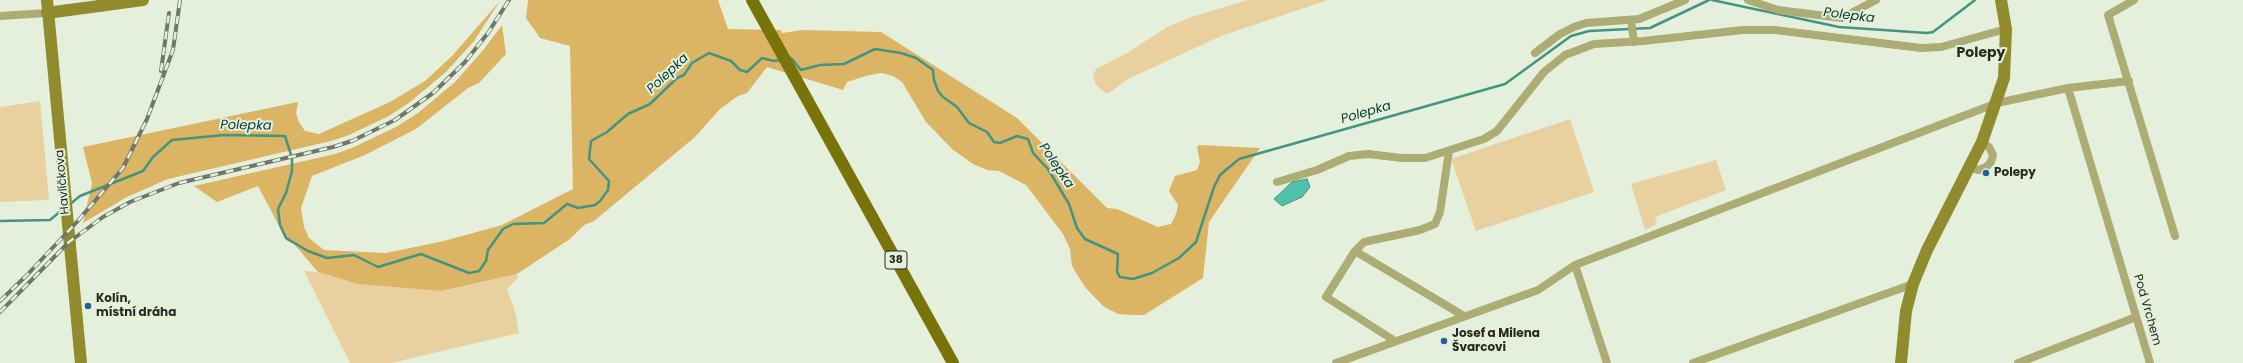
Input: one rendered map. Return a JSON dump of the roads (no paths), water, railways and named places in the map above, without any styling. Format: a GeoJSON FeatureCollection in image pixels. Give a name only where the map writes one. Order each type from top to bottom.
{"type":"FeatureCollection","features":[{"type":"Feature","properties":{"kind":"main road","name":"38"},"geometry":{"type":"LineString","coordinates":[[752,0],[953,363]]}},
{"type":"Feature","properties":{"kind":"street","name":"Havlíčkova"},"geometry":{"type":"LineString","coordinates":[[47,0],[47,13],[81,363]]}},
{"type":"Feature","properties":{"kind":"street"},"geometry":{"type":"LineString","coordinates":[[0,16],[47,13],[143,0]]}},
{"type":"Feature","properties":{"kind":"street"},"geometry":{"type":"LineString","coordinates":[[1535,53],[1560,34],[1574,27],[1586,23],[1632,23],[1686,0]]}},
{"type":"Feature","properties":{"kind":"street"},"geometry":{"type":"LineString","coordinates":[[1748,0],[1778,10],[1842,18],[1876,0]]}},
{"type":"Feature","properties":{"kind":"street"},"geometry":{"type":"LineString","coordinates":[[1901,363],[1906,312],[1913,284],[1927,250],[1982,142],[1997,103],[2006,71],[2006,28],[2001,0]]}},
{"type":"Feature","properties":{"kind":"street"},"geometry":{"type":"LineString","coordinates":[[2134,0],[2108,15],[2175,236]]}},
{"type":"Feature","properties":{"kind":"street"},"geometry":{"type":"LineString","coordinates":[[1632,23],[1634,39]]}},
{"type":"Feature","properties":{"kind":"street"},"geometry":{"type":"LineString","coordinates":[[1278,182],[1318,170],[1349,156],[1368,154],[1425,158],[1484,139],[1497,131],[1528,90],[1544,72],[1564,55],[1594,44],[1634,39],[1743,30],[1775,30],[1921,48],[1941,47],[2006,28]]}},
{"type":"Feature","properties":{"kind":"street"},"geometry":{"type":"LineString","coordinates":[[1336,363],[1538,290],[1575,265],[1997,103],[2068,88],[2129,81]]}},
{"type":"Feature","properties":{"kind":"street","name":"Pod Vrchem"},"geometry":{"type":"LineString","coordinates":[[2068,88],[2150,363]]}},
{"type":"Feature","properties":{"kind":"street"},"geometry":{"type":"LineString","coordinates":[[1969,168],[1979,170],[1986,168],[1991,162],[1993,155],[1982,142]]}},
{"type":"Feature","properties":{"kind":"street"},"geometry":{"type":"LineString","coordinates":[[1395,342],[1326,297],[1355,251],[1364,242],[1420,230],[1435,224],[1440,212],[1449,150]]}},
{"type":"Feature","properties":{"kind":"street"},"geometry":{"type":"LineString","coordinates":[[1355,251],[1464,316]]}},
{"type":"Feature","properties":{"kind":"street"},"geometry":{"type":"LineString","coordinates":[[1575,265],[1607,363]]}},
{"type":"Feature","properties":{"kind":"street"},"geometry":{"type":"LineString","coordinates":[[1693,363],[1913,284]]}},
{"type":"Feature","properties":{"kind":"street"},"geometry":{"type":"LineString","coordinates":[[2018,363],[2038,360],[2136,316]]}},
{"type":"Feature","properties":{"kind":"water"},"geometry":{"type":"Polygon","coordinates":[[[1307,179],[1310,187],[1302,197],[1282,206],[1274,199],[1292,182],[1307,179]]]}},
{"type":"Feature","properties":{"kind":"waterway","name":"Polepka"},"geometry":{"type":"LineString","coordinates":[[788,59],[791,58],[801,70],[820,65],[844,64],[875,49],[901,53],[916,58],[933,70],[934,80],[938,91],[943,97],[957,107],[969,123],[987,132],[994,142],[1000,143],[1017,136],[1028,139],[1033,153],[1048,169],[1069,204],[1077,228],[1085,239],[1118,254],[1117,272],[1120,277],[1133,279],[1152,273],[1179,258],[1196,242],[1214,187],[1220,175],[1239,159],[1505,84],[1571,36],[1589,31],[1650,28],[1709,0]]}},
{"type":"Feature","properties":{"kind":"waterway","name":"Polepka"},"geometry":{"type":"LineString","coordinates":[[1712,0],[1839,27],[1927,33],[1933,32],[1975,0]]}},
{"type":"Feature","properties":{"kind":"waterway","name":"Polepka"},"geometry":{"type":"LineString","coordinates":[[69,205],[80,196],[143,171],[153,157],[172,140],[224,135],[285,136],[292,158],[292,171],[286,193],[278,209],[280,225],[286,238],[308,251],[327,258],[354,255],[378,267],[421,254],[469,273],[479,271],[486,261],[488,250],[503,229],[513,224],[544,223],[567,204],[578,208],[595,205],[600,201],[608,190],[609,181],[589,159],[591,141],[607,132],[628,114],[650,104],[677,78],[684,75],[692,63],[709,53],[731,61],[740,70],[747,72],[762,58],[774,61],[781,60]]}},
{"type":"Feature","properties":{"kind":"waterway","name":"Polepka"},"geometry":{"type":"LineString","coordinates":[[0,221],[50,220],[62,210]]}},
{"type":"Feature","properties":{"kind":"railway"},"geometry":{"type":"LineString","coordinates":[[0,301],[76,223],[123,168],[147,119],[173,50],[180,0]]}},
{"type":"Feature","properties":{"kind":"railway"},"geometry":{"type":"LineString","coordinates":[[0,312],[69,242],[103,217],[130,202],[179,183],[333,147],[352,141],[395,120],[433,93],[465,62],[488,33],[509,0]]}},
{"type":"Feature","properties":{"kind":"railway"},"geometry":{"type":"LineString","coordinates":[[161,71],[169,13]]}},
{"type":"Feature","properties":{"kind":"place","name":"Polepy"},"geometry":{"type":"Point","coordinates":[1986,173]}},
{"type":"Feature","properties":{"kind":"place","name":"Kolín, místní dráha"},"geometry":{"type":"Point","coordinates":[88,306]}},
{"type":"Feature","properties":{"kind":"place","name":"Josef a Milena Švarcovi"},"geometry":{"type":"Point","coordinates":[1444,341]}},
{"type":"Feature","properties":{"kind":"district","name":"Polepy"},"geometry":{"type":"Point","coordinates":[1981,53]}}]}
